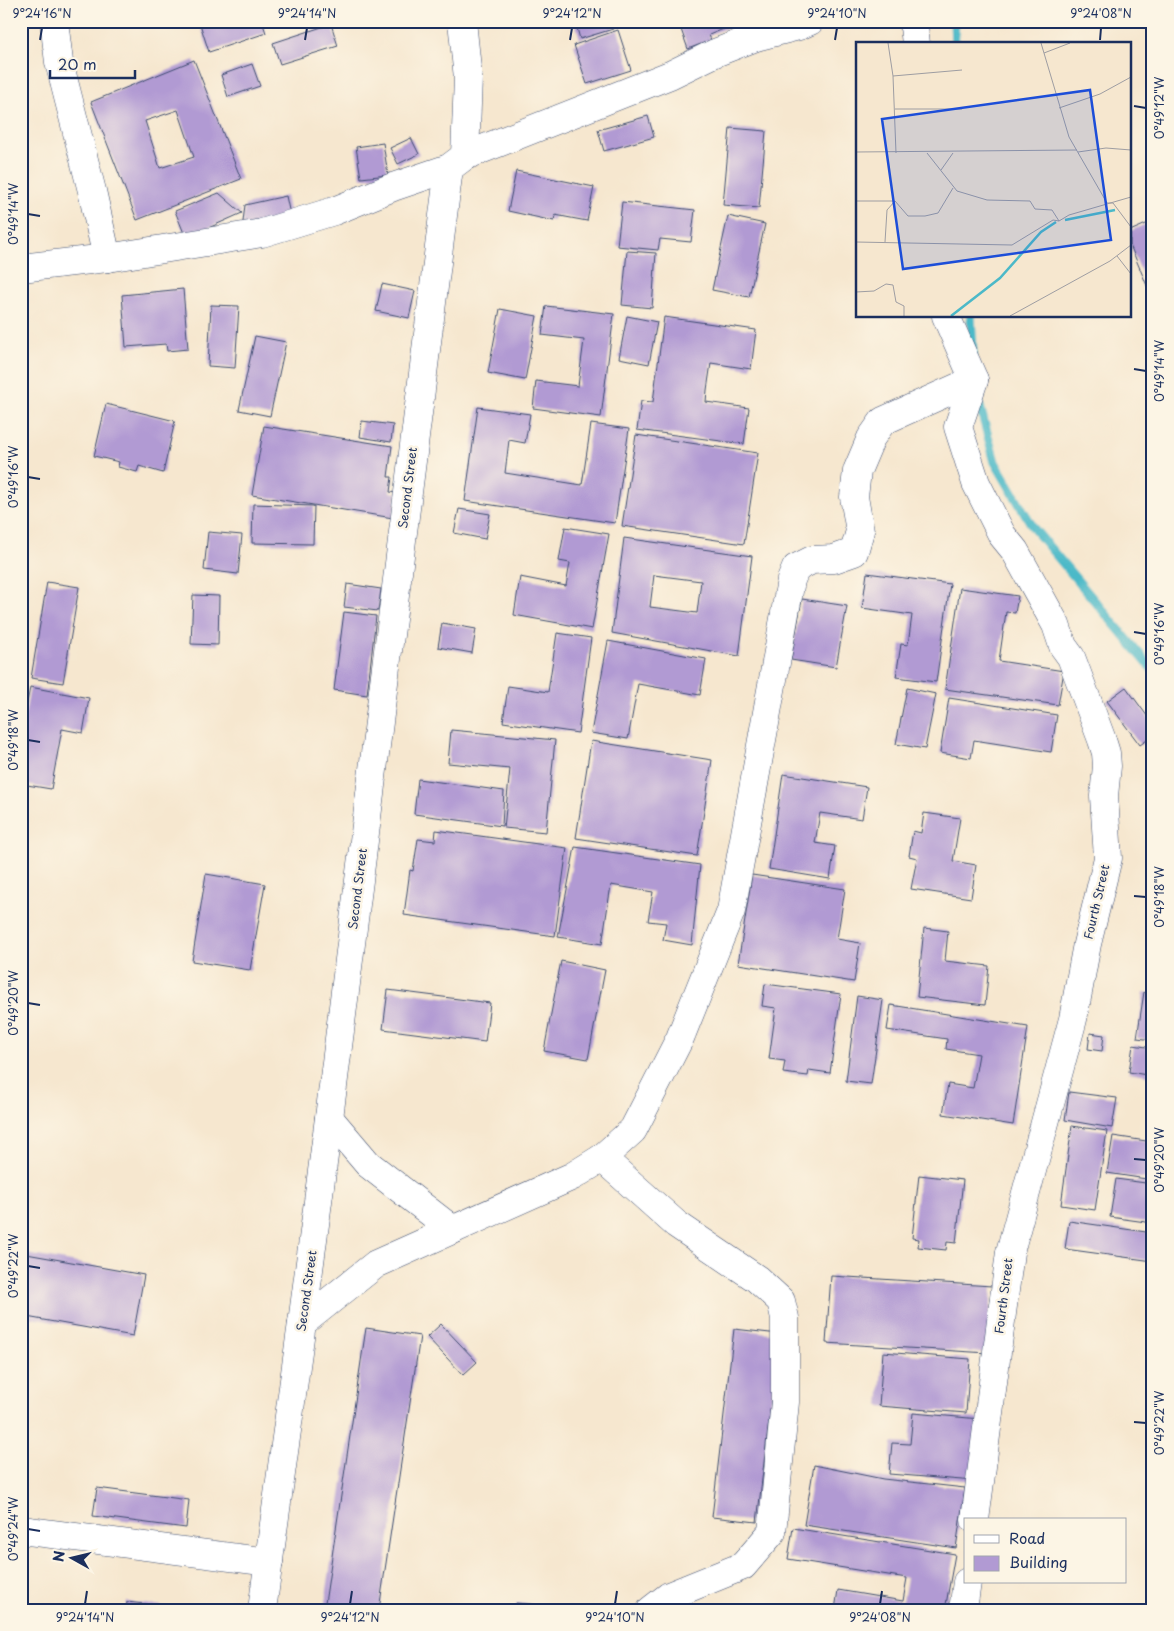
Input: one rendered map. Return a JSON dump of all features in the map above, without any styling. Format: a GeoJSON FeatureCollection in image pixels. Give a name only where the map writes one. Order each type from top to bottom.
{"type":"FeatureCollection","features":[{"type":"Feature","properties":{"kind":"street"},"geometry":{"type":"LineString","coordinates":[[54,21],[59,62],[107,258]]}},
{"type":"Feature","properties":{"kind":"street","name":"Second Street"},"geometry":{"type":"LineString","coordinates":[[262,1610],[468,78],[462,21]]}},
{"type":"Feature","properties":{"kind":"street"},"geometry":{"type":"LineString","coordinates":[[21,268],[107,258],[262,233],[334,211],[670,75],[756,37],[799,26],[810,21]]}},
{"type":"Feature","properties":{"kind":"street"},"geometry":{"type":"LineString","coordinates":[[911,21],[914,26],[916,42]]}},
{"type":"Feature","properties":{"kind":"street"},"geometry":{"type":"LineString","coordinates":[[302,1323],[376,1264],[573,1176],[602,1158],[633,1130],[680,1038],[731,911],[791,580],[796,568],[812,560],[834,559],[854,552],[860,531],[854,498],[857,471],[871,438],[883,421],[974,380],[947,318]]}},
{"type":"Feature","properties":{"kind":"street","name":"Fourth Street"},"geometry":{"type":"LineString","coordinates":[[974,380],[958,427],[976,483],[1002,535],[1015,551],[1056,625],[1063,646],[1071,657],[1102,740],[1107,766],[1104,796],[1108,858],[1087,944],[1073,1019],[1010,1252],[975,1518]]}},
{"type":"Feature","properties":{"kind":"street"},"geometry":{"type":"LineString","coordinates":[[329,1118],[368,1164],[453,1230]]}},
{"type":"Feature","properties":{"kind":"street"},"geometry":{"type":"LineString","coordinates":[[602,1158],[676,1224],[757,1279],[781,1301],[785,1318],[785,1402],[772,1532],[743,1566],[670,1596],[651,1610]]}},
{"type":"Feature","properties":{"kind":"street"},"geometry":{"type":"LineString","coordinates":[[21,1530],[269,1562]]}},
{"type":"Feature","properties":{"kind":"street"},"geometry":{"type":"LineString","coordinates":[[963,1610],[967,1584]]}},
{"type":"Feature","properties":{"kind":"building"},"geometry":{"type":"Polygon","coordinates":[[[199,21],[262,21],[266,33],[209,52],[199,21]]]}},
{"type":"Feature","properties":{"kind":"building"},"geometry":{"type":"Polygon","coordinates":[[[575,21],[611,21],[613,29],[580,39],[575,21]]]}},
{"type":"Feature","properties":{"kind":"building"},"geometry":{"type":"Polygon","coordinates":[[[678,21],[738,21],[738,23],[709,35],[711,40],[688,49],[678,21]]]}},
{"type":"Feature","properties":{"kind":"building"},"geometry":{"type":"Polygon","coordinates":[[[331,24],[338,46],[280,64],[273,43],[331,24]]]}},
{"type":"Feature","properties":{"kind":"building"},"geometry":{"type":"Polygon","coordinates":[[[618,30],[631,70],[587,84],[574,45],[618,30]]]}},
{"type":"Feature","properties":{"kind":"building"},"geometry":{"type":"Polygon","coordinates":[[[194,60],[241,179],[137,220],[91,102],[194,60]],[[178,110],[145,121],[160,168],[194,157],[178,110]]]}},
{"type":"Feature","properties":{"kind":"building"},"geometry":{"type":"Polygon","coordinates":[[[252,64],[260,86],[228,97],[221,75],[252,64]]]}},
{"type":"Feature","properties":{"kind":"building"},"geometry":{"type":"Polygon","coordinates":[[[648,116],[654,137],[604,151],[598,130],[648,116]]]}},
{"type":"Feature","properties":{"kind":"building"},"geometry":{"type":"Polygon","coordinates":[[[730,128],[766,131],[759,208],[723,205],[730,128]]]}},
{"type":"Feature","properties":{"kind":"building"},"geometry":{"type":"Polygon","coordinates":[[[411,138],[419,154],[398,164],[390,148],[411,138]]]}},
{"type":"Feature","properties":{"kind":"building"},"geometry":{"type":"Polygon","coordinates":[[[383,143],[388,175],[361,178],[356,147],[383,143]]]}},
{"type":"Feature","properties":{"kind":"building"},"geometry":{"type":"Polygon","coordinates":[[[516,171],[594,187],[587,221],[555,215],[554,221],[508,211],[516,171]]]}},
{"type":"Feature","properties":{"kind":"building"},"geometry":{"type":"Polygon","coordinates":[[[219,193],[242,213],[186,238],[175,211],[219,193]]]}},
{"type":"Feature","properties":{"kind":"building"},"geometry":{"type":"Polygon","coordinates":[[[286,196],[291,219],[242,230],[245,205],[286,196]]]}},
{"type":"Feature","properties":{"kind":"building"},"geometry":{"type":"Polygon","coordinates":[[[622,202],[695,210],[691,242],[660,239],[658,250],[617,246],[622,202]]]}},
{"type":"Feature","properties":{"kind":"building"},"geometry":{"type":"Polygon","coordinates":[[[728,216],[765,224],[749,297],[712,290],[728,216]]]}},
{"type":"Feature","properties":{"kind":"building"},"geometry":{"type":"Polygon","coordinates":[[[1153,221],[1153,300],[1132,250],[1132,230],[1153,221]]]}},
{"type":"Feature","properties":{"kind":"building"},"geometry":{"type":"Polygon","coordinates":[[[627,251],[656,253],[652,308],[622,305],[627,251]]]}},
{"type":"Feature","properties":{"kind":"building"},"geometry":{"type":"Polygon","coordinates":[[[382,284],[415,291],[409,318],[376,311],[382,284]]]}},
{"type":"Feature","properties":{"kind":"building"},"geometry":{"type":"Polygon","coordinates":[[[183,289],[188,349],[167,351],[166,344],[126,347],[122,295],[183,289]]]}},
{"type":"Feature","properties":{"kind":"building"},"geometry":{"type":"Polygon","coordinates":[[[211,305],[239,306],[235,368],[208,366],[211,305]]]}},
{"type":"Feature","properties":{"kind":"building"},"geometry":{"type":"Polygon","coordinates":[[[546,306],[614,314],[601,417],[533,408],[536,381],[578,386],[584,340],[542,335],[546,306]]]}},
{"type":"Feature","properties":{"kind":"building"},"geometry":{"type":"Polygon","coordinates":[[[500,309],[537,316],[525,380],[488,373],[500,309]]]}},
{"type":"Feature","properties":{"kind":"building"},"geometry":{"type":"Polygon","coordinates":[[[627,316],[657,322],[649,364],[619,358],[627,316]]]}},
{"type":"Feature","properties":{"kind":"building"},"geometry":{"type":"Polygon","coordinates":[[[664,317],[756,330],[751,369],[711,363],[707,390],[706,402],[749,408],[744,444],[637,430],[641,401],[653,402],[664,317]]]}},
{"type":"Feature","properties":{"kind":"building"},"geometry":{"type":"Polygon","coordinates":[[[255,336],[286,342],[270,416],[239,410],[255,336]]]}},
{"type":"Feature","properties":{"kind":"building"},"geometry":{"type":"Polygon","coordinates":[[[106,404],[175,421],[163,473],[139,466],[137,472],[118,467],[119,462],[94,456],[106,404]]]}},
{"type":"Feature","properties":{"kind":"building"},"geometry":{"type":"Polygon","coordinates":[[[478,407],[530,414],[525,443],[509,440],[505,473],[582,485],[591,424],[629,429],[615,523],[465,501],[478,407]]]}},
{"type":"Feature","properties":{"kind":"building"},"geometry":{"type":"Polygon","coordinates":[[[362,421],[393,425],[391,442],[360,437],[362,421]]]}},
{"type":"Feature","properties":{"kind":"building"},"geometry":{"type":"Polygon","coordinates":[[[264,426],[392,446],[388,477],[392,477],[390,492],[397,493],[393,518],[252,495],[264,426]]]}},
{"type":"Feature","properties":{"kind":"building"},"geometry":{"type":"Polygon","coordinates":[[[636,435],[758,453],[744,544],[622,526],[636,435]]]}},
{"type":"Feature","properties":{"kind":"building"},"geometry":{"type":"Polygon","coordinates":[[[253,504],[314,506],[313,544],[252,543],[253,504]]]}},
{"type":"Feature","properties":{"kind":"building"},"geometry":{"type":"Polygon","coordinates":[[[459,509],[490,514],[485,539],[454,533],[459,509]]]}},
{"type":"Feature","properties":{"kind":"building"},"geometry":{"type":"Polygon","coordinates":[[[565,527],[609,534],[592,629],[514,615],[520,577],[566,586],[570,563],[559,561],[565,527]]]}},
{"type":"Feature","properties":{"kind":"building"},"geometry":{"type":"Polygon","coordinates":[[[208,532],[242,535],[238,574],[204,570],[208,532]]]}},
{"type":"Feature","properties":{"kind":"building"},"geometry":{"type":"Polygon","coordinates":[[[624,538],[752,556],[739,656],[612,633],[624,538]],[[654,575],[650,607],[697,613],[701,581],[654,575]]]}},
{"type":"Feature","properties":{"kind":"building"},"geometry":{"type":"Polygon","coordinates":[[[867,573],[950,584],[936,682],[896,677],[901,644],[908,645],[912,615],[862,608],[867,573]]]}},
{"type":"Feature","properties":{"kind":"building"},"geometry":{"type":"Polygon","coordinates":[[[47,582],[79,587],[63,683],[31,678],[47,582]]]}},
{"type":"Feature","properties":{"kind":"building"},"geometry":{"type":"Polygon","coordinates":[[[347,584],[381,589],[378,611],[344,607],[347,584]]]}},
{"type":"Feature","properties":{"kind":"building"},"geometry":{"type":"Polygon","coordinates":[[[960,588],[1018,596],[1015,613],[1006,612],[999,661],[1064,671],[1058,705],[945,689],[960,588]]]}},
{"type":"Feature","properties":{"kind":"building"},"geometry":{"type":"Polygon","coordinates":[[[193,595],[219,596],[218,645],[191,644],[193,595]]]}},
{"type":"Feature","properties":{"kind":"building"},"geometry":{"type":"Polygon","coordinates":[[[802,599],[847,606],[836,667],[791,660],[802,599]]]}},
{"type":"Feature","properties":{"kind":"building"},"geometry":{"type":"Polygon","coordinates":[[[344,612],[376,616],[367,695],[334,690],[344,612]]]}},
{"type":"Feature","properties":{"kind":"building"},"geometry":{"type":"Polygon","coordinates":[[[442,623],[476,629],[472,653],[438,647],[442,623]]]}},
{"type":"Feature","properties":{"kind":"building"},"geometry":{"type":"Polygon","coordinates":[[[557,633],[591,638],[578,733],[503,722],[508,686],[548,692],[557,633]]]}},
{"type":"Feature","properties":{"kind":"building"},"geometry":{"type":"Polygon","coordinates":[[[608,641],[706,659],[700,695],[638,684],[628,739],[591,733],[608,641]]]}},
{"type":"Feature","properties":{"kind":"building"},"geometry":{"type":"Polygon","coordinates":[[[30,687],[89,698],[83,733],[62,729],[51,789],[21,784],[21,736],[30,687]]]}},
{"type":"Feature","properties":{"kind":"building"},"geometry":{"type":"Polygon","coordinates":[[[1126,687],[1153,724],[1153,736],[1140,745],[1107,701],[1126,687]]]}},
{"type":"Feature","properties":{"kind":"building"},"geometry":{"type":"Polygon","coordinates":[[[907,688],[936,694],[925,749],[896,744],[907,688]]]}},
{"type":"Feature","properties":{"kind":"building"},"geometry":{"type":"Polygon","coordinates":[[[949,698],[1057,715],[1051,752],[974,740],[971,758],[940,753],[949,698]]]}},
{"type":"Feature","properties":{"kind":"building"},"geometry":{"type":"Polygon","coordinates":[[[451,730],[555,740],[546,832],[504,828],[510,769],[448,763],[451,730]]]}},
{"type":"Feature","properties":{"kind":"building"},"geometry":{"type":"Polygon","coordinates":[[[591,741],[712,760],[697,856],[576,838],[591,741]]]}},
{"type":"Feature","properties":{"kind":"building"},"geometry":{"type":"Polygon","coordinates":[[[783,774],[867,787],[862,819],[820,813],[815,843],[835,846],[830,879],[769,869],[783,774]]]}},
{"type":"Feature","properties":{"kind":"building"},"geometry":{"type":"Polygon","coordinates":[[[418,779],[504,791],[502,826],[414,814],[418,779]]]}},
{"type":"Feature","properties":{"kind":"building"},"geometry":{"type":"Polygon","coordinates":[[[924,813],[960,818],[953,861],[976,865],[971,898],[911,889],[917,858],[909,856],[913,831],[921,833],[924,813]]]}},
{"type":"Feature","properties":{"kind":"building"},"geometry":{"type":"Polygon","coordinates":[[[436,830],[567,848],[555,936],[404,915],[410,870],[413,871],[418,839],[435,841],[436,830]]]}},
{"type":"Feature","properties":{"kind":"building"},"geometry":{"type":"Polygon","coordinates":[[[575,847],[700,865],[692,945],[663,940],[666,923],[648,921],[653,892],[611,885],[602,944],[558,937],[575,847]]]}},
{"type":"Feature","properties":{"kind":"building"},"geometry":{"type":"Polygon","coordinates":[[[206,874],[265,884],[250,970],[192,961],[206,874]]]}},
{"type":"Feature","properties":{"kind":"building"},"geometry":{"type":"Polygon","coordinates":[[[752,875],[845,889],[837,939],[860,943],[854,982],[738,964],[752,875]]]}},
{"type":"Feature","properties":{"kind":"building"},"geometry":{"type":"Polygon","coordinates":[[[924,928],[948,931],[945,961],[989,966],[985,1005],[917,997],[924,928]]]}},
{"type":"Feature","properties":{"kind":"building"},"geometry":{"type":"Polygon","coordinates":[[[561,961],[605,970],[588,1059],[544,1051],[561,961]]]}},
{"type":"Feature","properties":{"kind":"building"},"geometry":{"type":"Polygon","coordinates":[[[765,984],[841,994],[830,1073],[809,1070],[808,1076],[783,1073],[785,1061],[769,1059],[776,1008],[762,1006],[765,984]]]}},
{"type":"Feature","properties":{"kind":"building"},"geometry":{"type":"Polygon","coordinates":[[[388,990],[490,1003],[485,1042],[383,1029],[388,990]]]}},
{"type":"Feature","properties":{"kind":"building"},"geometry":{"type":"Polygon","coordinates":[[[1144,992],[1153,994],[1153,1040],[1137,1038],[1144,992]]]}},
{"type":"Feature","properties":{"kind":"building"},"geometry":{"type":"Polygon","coordinates":[[[857,996],[883,1000],[871,1084],[846,1081],[857,996]]]}},
{"type":"Feature","properties":{"kind":"building"},"geometry":{"type":"Polygon","coordinates":[[[891,1005],[1028,1027],[1013,1125],[943,1114],[948,1084],[973,1088],[979,1054],[946,1049],[947,1039],[887,1030],[891,1005]]]}},
{"type":"Feature","properties":{"kind":"building"},"geometry":{"type":"Polygon","coordinates":[[[1090,1033],[1104,1035],[1102,1051],[1088,1049],[1090,1033]]]}},
{"type":"Feature","properties":{"kind":"building"},"geometry":{"type":"Polygon","coordinates":[[[1133,1045],[1153,1048],[1153,1076],[1129,1072],[1133,1045]]]}},
{"type":"Feature","properties":{"kind":"building"},"geometry":{"type":"Polygon","coordinates":[[[1069,1092],[1117,1098],[1112,1128],[1065,1120],[1069,1092]]]}},
{"type":"Feature","properties":{"kind":"building"},"geometry":{"type":"Polygon","coordinates":[[[1072,1126],[1107,1131],[1095,1210],[1061,1205],[1072,1126]]]}},
{"type":"Feature","properties":{"kind":"building"},"geometry":{"type":"Polygon","coordinates":[[[1113,1136],[1153,1142],[1153,1180],[1107,1173],[1113,1136]]]}},
{"type":"Feature","properties":{"kind":"building"},"geometry":{"type":"Polygon","coordinates":[[[919,1175],[963,1180],[956,1243],[947,1242],[946,1250],[918,1247],[919,1239],[912,1238],[919,1175]]]}},
{"type":"Feature","properties":{"kind":"building"},"geometry":{"type":"Polygon","coordinates":[[[1116,1179],[1153,1184],[1153,1223],[1110,1217],[1116,1179]]]}},
{"type":"Feature","properties":{"kind":"building"},"geometry":{"type":"Polygon","coordinates":[[[1069,1221],[1153,1233],[1153,1261],[1065,1249],[1069,1221]]]}},
{"type":"Feature","properties":{"kind":"building"},"geometry":{"type":"Polygon","coordinates":[[[21,1253],[144,1275],[133,1336],[21,1316],[21,1253]]]}},
{"type":"Feature","properties":{"kind":"building"},"geometry":{"type":"Polygon","coordinates":[[[831,1276],[992,1286],[988,1353],[826,1343],[831,1276]]]}},
{"type":"Feature","properties":{"kind":"building"},"geometry":{"type":"Polygon","coordinates":[[[441,1324],[477,1362],[463,1375],[427,1337],[441,1324]]]}},
{"type":"Feature","properties":{"kind":"building"},"geometry":{"type":"Polygon","coordinates":[[[366,1328],[420,1336],[379,1610],[324,1610],[366,1328]]]}},
{"type":"Feature","properties":{"kind":"building"},"geometry":{"type":"Polygon","coordinates":[[[734,1329],[779,1334],[757,1522],[712,1517],[734,1329]]]}},
{"type":"Feature","properties":{"kind":"building"},"geometry":{"type":"Polygon","coordinates":[[[883,1352],[970,1359],[966,1413],[879,1406],[883,1352]]]}},
{"type":"Feature","properties":{"kind":"building"},"geometry":{"type":"Polygon","coordinates":[[[913,1413],[980,1419],[974,1481],[889,1474],[892,1443],[910,1444],[913,1413]]]}},
{"type":"Feature","properties":{"kind":"building"},"geometry":{"type":"Polygon","coordinates":[[[814,1465],[883,1479],[965,1488],[956,1548],[804,1525],[814,1465]]]}},
{"type":"Feature","properties":{"kind":"building"},"geometry":{"type":"Polygon","coordinates":[[[97,1488],[189,1500],[186,1528],[93,1516],[97,1488]]]}},
{"type":"Feature","properties":{"kind":"building"},"geometry":{"type":"Polygon","coordinates":[[[793,1528],[955,1554],[945,1610],[835,1610],[838,1590],[903,1601],[907,1578],[788,1559],[793,1528]]]}},
{"type":"Feature","properties":{"kind":"building"},"geometry":{"type":"Polygon","coordinates":[[[21,1560],[25,1560],[27,1590],[21,1590],[21,1560]]]}},
{"type":"Feature","properties":{"kind":"building"},"geometry":{"type":"Polygon","coordinates":[[[127,1602],[170,1607],[170,1610],[126,1610],[127,1602]]]}},
{"type":"Feature","properties":{"kind":"building"},"geometry":{"type":"Polygon","coordinates":[[[516,1603],[577,1608],[577,1610],[516,1610],[516,1603]]]}},
{"type":"Feature","properties":{"kind":"waterway"},"geometry":{"type":"LineString","coordinates":[[954,21],[955,42]]}},
{"type":"Feature","properties":{"kind":"waterway"},"geometry":{"type":"LineString","coordinates":[[971,318],[973,354]]}},
{"type":"Feature","properties":{"kind":"waterway"},"geometry":{"type":"LineString","coordinates":[[977,396],[995,462],[1034,529],[1153,670]]}}]}
